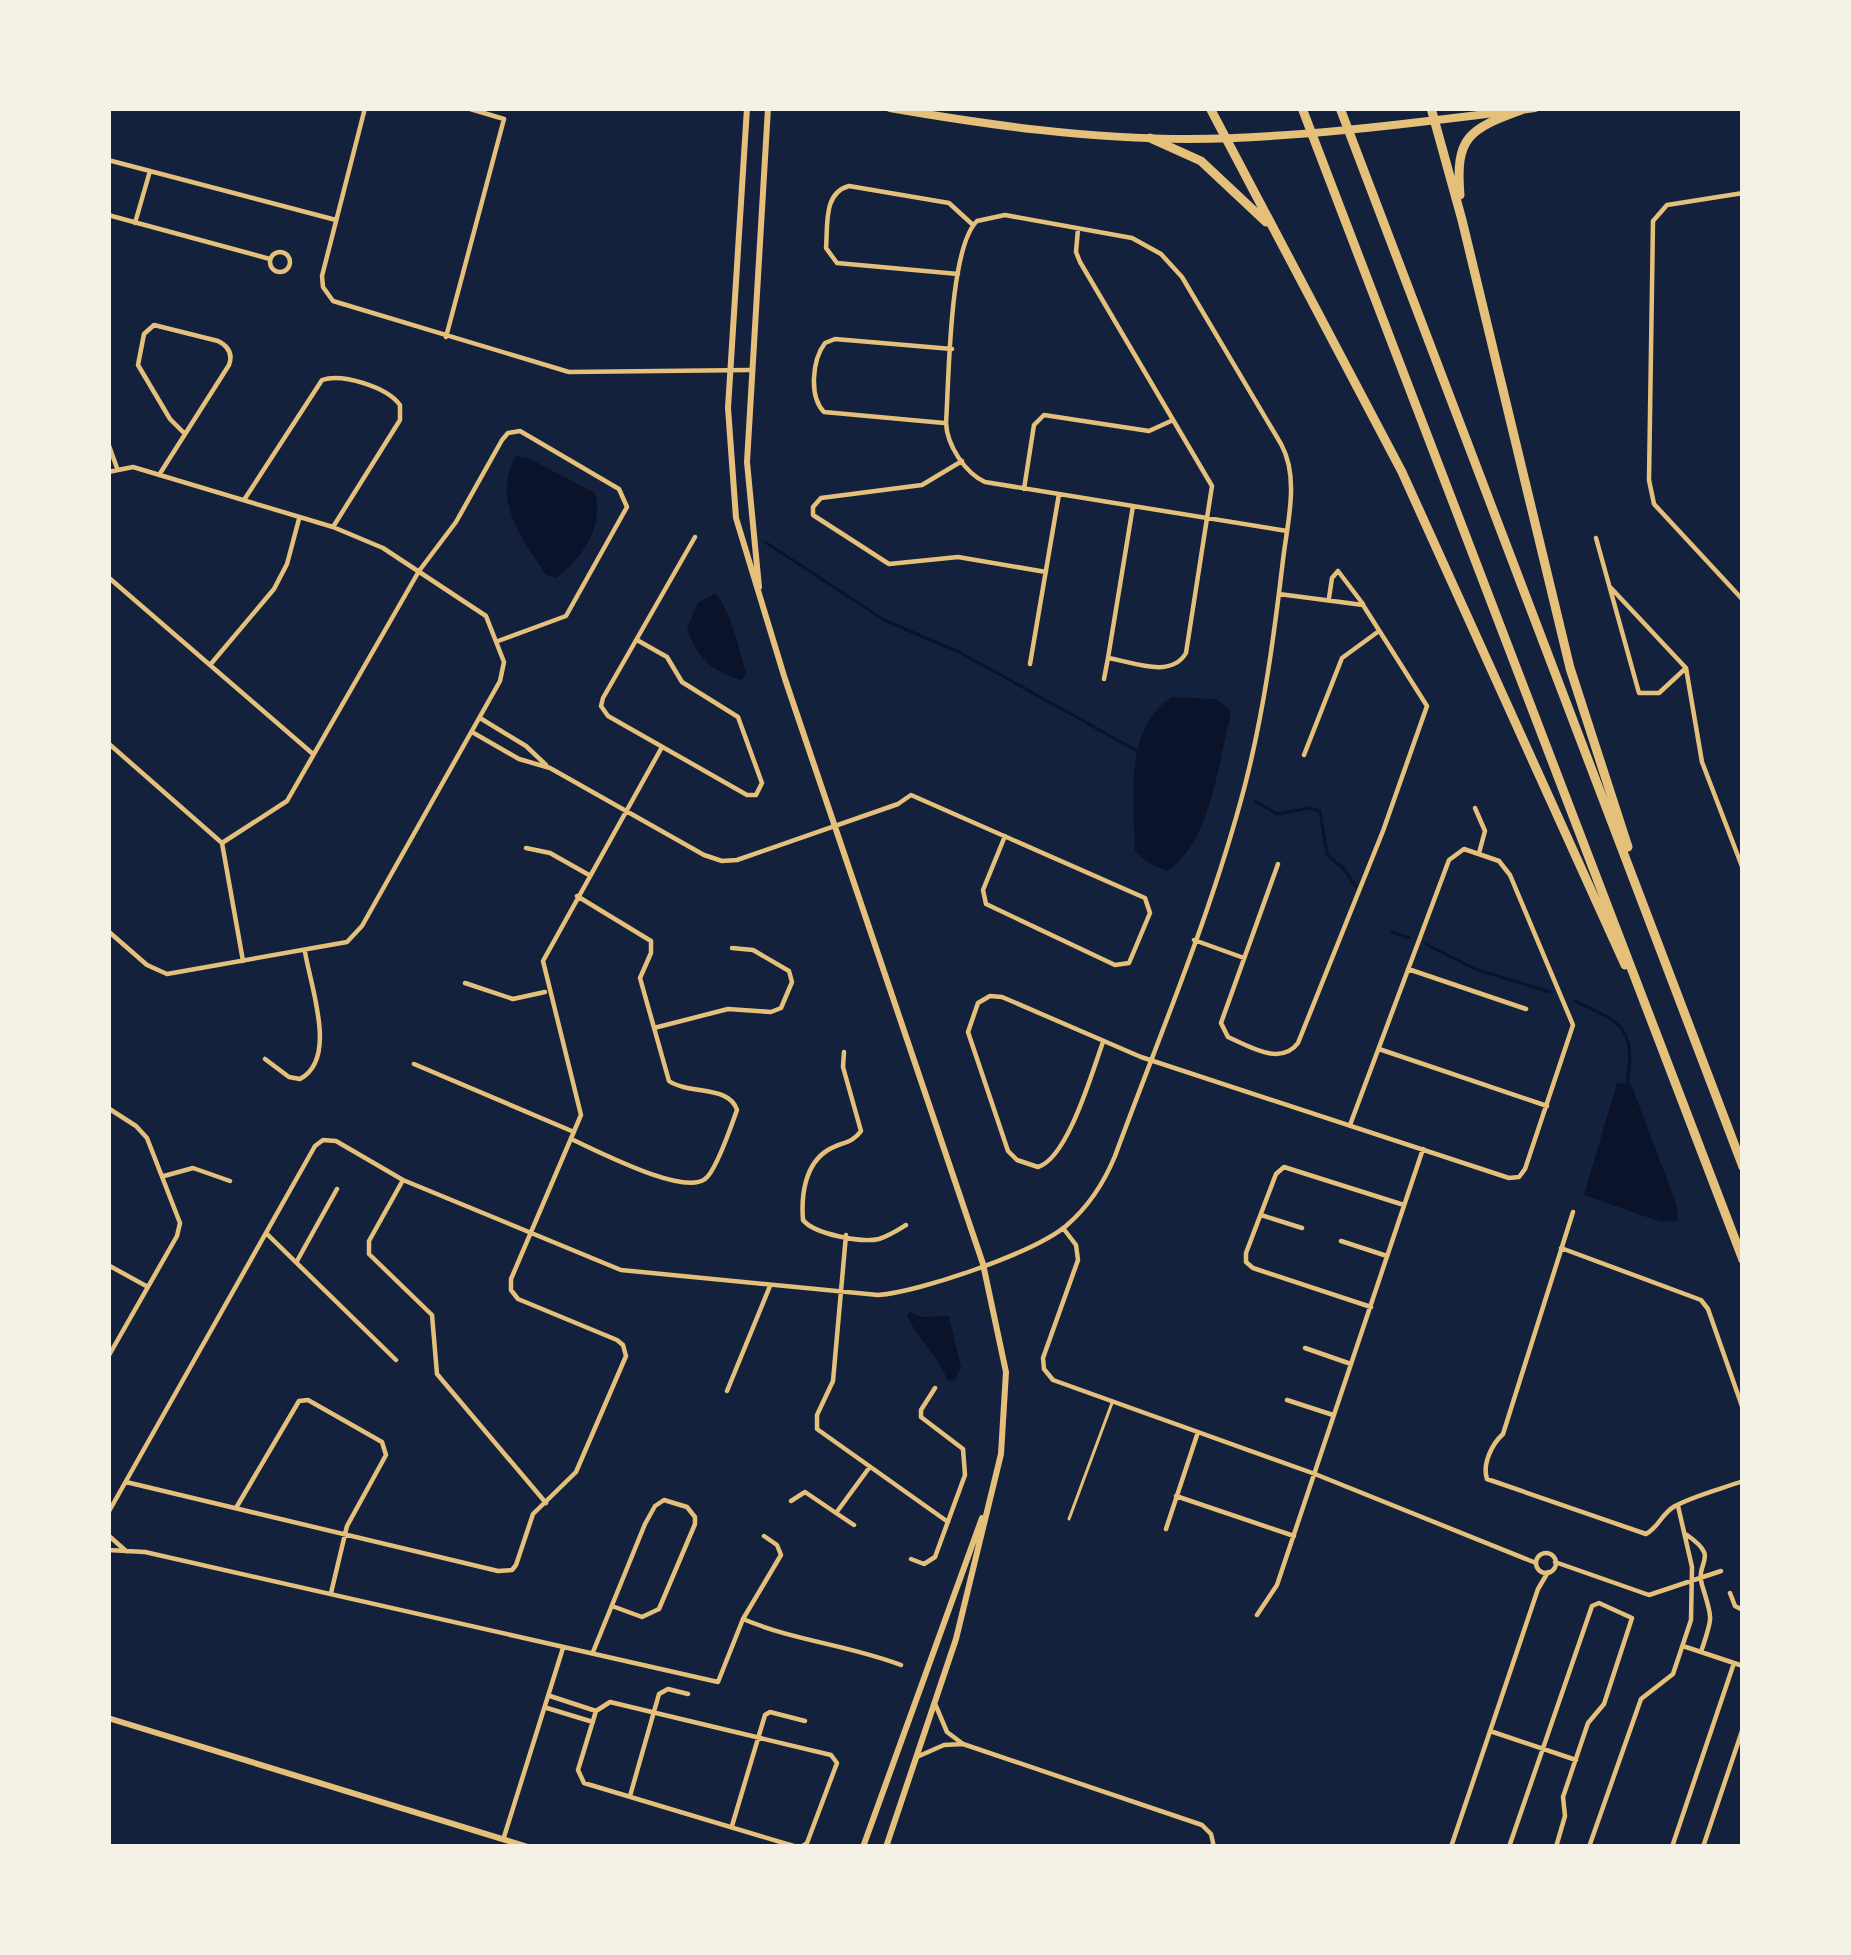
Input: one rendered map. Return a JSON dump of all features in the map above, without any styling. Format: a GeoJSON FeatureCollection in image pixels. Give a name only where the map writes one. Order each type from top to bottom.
{"type":"FeatureCollection","features":[{"type":"Feature","properties":{"kind":"highway"},"geometry":{"type":"LineString","coordinates":[[1210,108],[1402,472],[1652,1018]]}},
{"type":"Feature","properties":{"kind":"highway"},"geometry":{"type":"LineString","coordinates":[[1302,108],[1743,1260]]}},
{"type":"Feature","properties":{"kind":"highway"},"geometry":{"type":"LineString","coordinates":[[1340,108],[1743,1167]]}},
{"type":"Feature","properties":{"kind":"highway"},"geometry":{"type":"LineString","coordinates":[[1431,108],[1566,655],[1660,949]]}},
{"type":"Feature","properties":{"kind":"highway"},"geometry":{"type":"LineString","coordinates":[[1462,220],[1458,162],[1464,143],[1482,125],[1521,110]]}},
{"type":"Feature","properties":{"kind":"highway"},"geometry":{"type":"LineString","coordinates":[[1150,138],[1191,154],[1217,173],[1274,231]]}},
{"type":"Feature","properties":{"kind":"main road"},"geometry":{"type":"LineString","coordinates":[[890,108],[1002,127],[1150,138],[1227,138],[1383,127],[1535,108]]}},
{"type":"Feature","properties":{"kind":"street"},"geometry":{"type":"LineString","coordinates":[[365,108],[322,276],[333,302],[569,372],[751,370]]}},
{"type":"Feature","properties":{"kind":"street"},"geometry":{"type":"LineString","coordinates":[[446,337],[504,119],[466,108]]}},
{"type":"Feature","properties":{"kind":"street"},"geometry":{"type":"LineString","coordinates":[[747,108],[730,371],[732,490],[760,602],[983,1264],[1006,1372],[996,1481],[936,1706],[886,1847]]}},
{"type":"Feature","properties":{"kind":"street"},"geometry":{"type":"LineString","coordinates":[[760,602],[747,462],[768,108]]}},
{"type":"Feature","properties":{"kind":"street"},"geometry":{"type":"LineString","coordinates":[[108,160],[336,220]]}},
{"type":"Feature","properties":{"kind":"street"},"geometry":{"type":"LineString","coordinates":[[135,223],[150,171]]}},
{"type":"Feature","properties":{"kind":"street"},"geometry":{"type":"LineString","coordinates":[[958,274],[837,263],[826,248],[830,202],[845,186],[887,192],[949,202],[973,225]]}},
{"type":"Feature","properties":{"kind":"street"},"geometry":{"type":"LineString","coordinates":[[1743,193],[1667,205],[1653,220],[1649,480],[1654,504],[1743,601]]}},
{"type":"Feature","properties":{"kind":"street"},"geometry":{"type":"LineString","coordinates":[[109,1513],[315,1146],[327,1139],[403,1180],[621,1270],[842,1292],[910,1292],[983,1264],[1063,1228],[1108,1173],[1194,940],[1252,755],[1279,594],[1287,531],[1291,474],[1287,454],[1182,277],[1161,254],[1142,242],[1000,214],[973,225],[964,240],[958,274],[946,424],[950,443],[981,481],[1287,531]]}},
{"type":"Feature","properties":{"kind":"street"},"geometry":{"type":"LineString","coordinates":[[108,215],[270,259]]}},
{"type":"Feature","properties":{"kind":"street"},"geometry":{"type":"LineString","coordinates":[[1078,228],[1079,262],[1212,486],[1181,662],[1165,668],[1108,658]]}},
{"type":"Feature","properties":{"kind":"street"},"geometry":{"type":"LineString","coordinates":[[159,475],[229,365],[230,354],[218,341],[154,326],[144,334],[138,365],[185,434]]}},
{"type":"Feature","properties":{"kind":"street"},"geometry":{"type":"LineString","coordinates":[[946,424],[824,412],[815,399],[818,355],[824,343],[836,339],[952,349]]}},
{"type":"Feature","properties":{"kind":"street"},"geometry":{"type":"LineString","coordinates":[[244,500],[322,380],[335,377],[386,392],[400,405],[400,420],[332,527]]}},
{"type":"Feature","properties":{"kind":"street"},"geometry":{"type":"LineString","coordinates":[[1024,489],[1034,425],[1044,415],[1149,430],[1174,420]]}},
{"type":"Feature","properties":{"kind":"street"},"geometry":{"type":"LineString","coordinates":[[222,843],[287,801],[418,571],[456,522],[502,440],[512,431],[528,434],[622,491],[625,511],[566,616],[497,641]]}},
{"type":"Feature","properties":{"kind":"street"},"geometry":{"type":"LineString","coordinates":[[108,443],[117,468]]}},
{"type":"Feature","properties":{"kind":"street"},"geometry":{"type":"LineString","coordinates":[[962,461],[922,485],[820,498],[814,503],[813,515],[889,564],[958,557],[1046,572]]}},
{"type":"Feature","properties":{"kind":"street"},"geometry":{"type":"LineString","coordinates":[[108,472],[133,467],[332,527],[383,548],[486,616],[503,672],[359,931],[342,945],[167,974],[147,965],[108,931]]}},
{"type":"Feature","properties":{"kind":"street"},"geometry":{"type":"LineString","coordinates":[[1030,664],[1059,494]]}},
{"type":"Feature","properties":{"kind":"street"},"geometry":{"type":"LineString","coordinates":[[1104,680],[1133,506]]}},
{"type":"Feature","properties":{"kind":"street"},"geometry":{"type":"LineString","coordinates":[[210,665],[281,578],[300,518]]}},
{"type":"Feature","properties":{"kind":"street"},"geometry":{"type":"LineString","coordinates":[[637,640],[667,657],[682,682],[736,713],[761,790],[747,795],[608,716],[601,706],[637,640],[694,537]]}},
{"type":"Feature","properties":{"kind":"street"},"geometry":{"type":"LineString","coordinates":[[1596,538],[1639,693],[1659,693],[1686,668]]}},
{"type":"Feature","properties":{"kind":"street"},"geometry":{"type":"LineString","coordinates":[[1277,864],[1222,1019],[1222,1031],[1231,1040],[1277,1055],[1288,1054],[1298,1043],[1426,709],[1338,571],[1328,598]]}},
{"type":"Feature","properties":{"kind":"street"},"geometry":{"type":"LineString","coordinates":[[108,577],[314,754]]}},
{"type":"Feature","properties":{"kind":"street"},"geometry":{"type":"LineString","coordinates":[[1611,588],[1686,668],[1702,762],[1743,869]]}},
{"type":"Feature","properties":{"kind":"street"},"geometry":{"type":"LineString","coordinates":[[1279,594],[1363,605]]}},
{"type":"Feature","properties":{"kind":"street"},"geometry":{"type":"LineString","coordinates":[[1304,755],[1344,655],[1379,631]]}},
{"type":"Feature","properties":{"kind":"street"},"geometry":{"type":"LineString","coordinates":[[480,718],[550,769]]}},
{"type":"Feature","properties":{"kind":"street"},"geometry":{"type":"LineString","coordinates":[[472,731],[722,861],[762,852],[898,804],[911,795],[1005,836],[1148,901],[1150,913],[1129,963],[1115,965],[986,904],[984,885],[1005,836]]}},
{"type":"Feature","properties":{"kind":"street"},"geometry":{"type":"LineString","coordinates":[[502,749],[510,736]]}},
{"type":"Feature","properties":{"kind":"street"},"geometry":{"type":"LineString","coordinates":[[108,742],[222,843],[244,963]]}},
{"type":"Feature","properties":{"kind":"street"},"geometry":{"type":"LineString","coordinates":[[126,1482],[505,1572],[516,1565],[529,1522],[577,1472],[626,1352],[617,1340],[513,1294],[510,1283],[581,1111],[542,967],[544,954],[662,747]]}},
{"type":"Feature","properties":{"kind":"street"},"geometry":{"type":"LineString","coordinates":[[1475,808],[1485,835],[1479,854]]}},
{"type":"Feature","properties":{"kind":"street"},"geometry":{"type":"LineString","coordinates":[[1732,840],[1743,837]]}},
{"type":"Feature","properties":{"kind":"street"},"geometry":{"type":"LineString","coordinates":[[526,848],[550,853],[589,874]]}},
{"type":"Feature","properties":{"kind":"street"},"geometry":{"type":"LineString","coordinates":[[1103,1042],[1073,1122],[1052,1159],[1038,1167],[1014,1159],[973,1056],[968,1026],[978,1003],[990,995],[1151,1059],[1509,1178],[1519,1178],[1572,1034],[1572,1022],[1499,861],[1465,849],[1450,856],[1351,1125]]}},
{"type":"Feature","properties":{"kind":"street"},"geometry":{"type":"LineString","coordinates":[[414,1064],[666,1179],[698,1182],[710,1175],[736,1114],[735,1102],[726,1095],[672,1084],[640,978],[651,941],[577,896]]}},
{"type":"Feature","properties":{"kind":"street"},"geometry":{"type":"LineString","coordinates":[[1194,940],[1244,958]]}},
{"type":"Feature","properties":{"kind":"street"},"geometry":{"type":"LineString","coordinates":[[654,1028],[728,1009],[771,1012],[781,1008],[792,986],[789,971],[753,950],[732,947]]}},
{"type":"Feature","properties":{"kind":"street"},"geometry":{"type":"LineString","coordinates":[[265,1059],[289,1077],[300,1079],[310,1073],[320,1055],[305,952]]}},
{"type":"Feature","properties":{"kind":"street"},"geometry":{"type":"LineString","coordinates":[[1408,969],[1526,1009]]}},
{"type":"Feature","properties":{"kind":"street"},"geometry":{"type":"LineString","coordinates":[[465,983],[513,999],[548,991]]}},
{"type":"Feature","properties":{"kind":"street"},"geometry":{"type":"LineString","coordinates":[[1379,1048],[1547,1106]]}},
{"type":"Feature","properties":{"kind":"street"},"geometry":{"type":"LineString","coordinates":[[844,1052],[843,1067],[861,1131],[856,1139],[825,1152],[813,1164],[802,1212],[811,1230],[846,1235],[879,1239],[906,1225]]}},
{"type":"Feature","properties":{"kind":"street"},"geometry":{"type":"LineString","coordinates":[[108,1108],[141,1131],[178,1210],[179,1230],[108,1357]]}},
{"type":"Feature","properties":{"kind":"street"},"geometry":{"type":"LineString","coordinates":[[1257,1615],[1277,1585],[1423,1149]]}},
{"type":"Feature","properties":{"kind":"street"},"geometry":{"type":"LineString","coordinates":[[1370,1306],[1250,1267],[1245,1256],[1277,1171],[1288,1166],[1404,1205]]}},
{"type":"Feature","properties":{"kind":"street"},"geometry":{"type":"LineString","coordinates":[[164,1176],[193,1168],[230,1180]]}},
{"type":"Feature","properties":{"kind":"street"},"geometry":{"type":"LineString","coordinates":[[403,1180],[368,1241],[368,1251],[432,1315],[437,1374],[546,1503]]}},
{"type":"Feature","properties":{"kind":"street"},"geometry":{"type":"LineString","coordinates":[[297,1261],[337,1190]]}},
{"type":"Feature","properties":{"kind":"street"},"geometry":{"type":"LineString","coordinates":[[1573,1212],[1485,1476],[1493,1484],[1642,1534],[1652,1532],[1663,1515],[1678,1505],[1743,1481]]}},
{"type":"Feature","properties":{"kind":"street"},"geometry":{"type":"LineString","coordinates":[[1260,1215],[1302,1228]]}},
{"type":"Feature","properties":{"kind":"street"},"geometry":{"type":"LineString","coordinates":[[1063,1228],[1076,1245],[1078,1260],[1043,1366],[1053,1380],[1315,1474],[1537,1565],[1648,1595],[1721,1571]]}},
{"type":"Feature","properties":{"kind":"street"},"geometry":{"type":"LineString","coordinates":[[266,1234],[396,1360]]}},
{"type":"Feature","properties":{"kind":"street"},"geometry":{"type":"LineString","coordinates":[[846,1235],[832,1386],[816,1424],[823,1436],[948,1522]]}},
{"type":"Feature","properties":{"kind":"street"},"geometry":{"type":"LineString","coordinates":[[1341,1241],[1388,1256]]}},
{"type":"Feature","properties":{"kind":"street"},"geometry":{"type":"LineString","coordinates":[[1561,1248],[1701,1300],[1743,1409]]}},
{"type":"Feature","properties":{"kind":"street"},"geometry":{"type":"LineString","coordinates":[[108,1264],[148,1287]]}},
{"type":"Feature","properties":{"kind":"street"},"geometry":{"type":"LineString","coordinates":[[728,1391],[770,1286]]}},
{"type":"Feature","properties":{"kind":"street"},"geometry":{"type":"LineString","coordinates":[[1305,1348],[1351,1364]]}},
{"type":"Feature","properties":{"kind":"street"},"geometry":{"type":"LineString","coordinates":[[911,1559],[924,1564],[932,1560],[965,1475],[967,1457],[960,1447],[922,1419],[921,1410],[935,1388]]}},
{"type":"Feature","properties":{"kind":"street"},"geometry":{"type":"LineString","coordinates":[[236,1508],[294,1405],[308,1400],[379,1440],[386,1448],[385,1459],[345,1534],[331,1593]]}},
{"type":"Feature","properties":{"kind":"street"},"geometry":{"type":"LineString","coordinates":[[1287,1400],[1334,1415]]}},
{"type":"Feature","properties":{"kind":"street"},"geometry":{"type":"LineString","coordinates":[[1166,1529],[1198,1432]]}},
{"type":"Feature","properties":{"kind":"street"},"geometry":{"type":"LineString","coordinates":[[836,1514],[869,1468]]}},
{"type":"Feature","properties":{"kind":"street"},"geometry":{"type":"LineString","coordinates":[[863,1847],[996,1481]]}},
{"type":"Feature","properties":{"kind":"street"},"geometry":{"type":"LineString","coordinates":[[791,1501],[805,1492],[854,1526]]}},
{"type":"Feature","properties":{"kind":"street"},"geometry":{"type":"LineString","coordinates":[[1176,1496],[1294,1536]]}},
{"type":"Feature","properties":{"kind":"street"},"geometry":{"type":"LineString","coordinates":[[593,1652],[612,1606],[655,1506],[664,1500],[687,1507],[695,1524],[659,1609],[642,1617],[612,1606]]}},
{"type":"Feature","properties":{"kind":"street"},"geometry":{"type":"LineString","coordinates":[[1589,1847],[1643,1695],[1671,1677],[1693,1612],[1692,1567],[1678,1505]]}},
{"type":"Feature","properties":{"kind":"street"},"geometry":{"type":"LineString","coordinates":[[108,1534],[122,1551]]}},
{"type":"Feature","properties":{"kind":"street"},"geometry":{"type":"LineString","coordinates":[[1687,1535],[1703,1546],[1707,1561],[1700,1581],[1712,1621],[1701,1652]]}},
{"type":"Feature","properties":{"kind":"street"},"geometry":{"type":"LineString","coordinates":[[108,1553],[122,1551],[331,1593],[718,1682],[743,1619],[781,1555],[777,1545],[764,1536]]}},
{"type":"Feature","properties":{"kind":"street"},"geometry":{"type":"LineString","coordinates":[[1538,1589],[1537,1565],[1542,1554]]}},
{"type":"Feature","properties":{"kind":"street"},"geometry":{"type":"LineString","coordinates":[[1451,1847],[1538,1589],[1552,1568],[1551,1555],[1522,1555]]}},
{"type":"Feature","properties":{"kind":"street"},"geometry":{"type":"LineString","coordinates":[[1730,1593],[1735,1606],[1743,1610]]}},
{"type":"Feature","properties":{"kind":"street"},"geometry":{"type":"LineString","coordinates":[[1509,1847],[1592,1606],[1599,1604],[1628,1614],[1631,1621],[1604,1704],[1590,1719],[1563,1797],[1565,1816],[1556,1847]]}},
{"type":"Feature","properties":{"kind":"street"},"geometry":{"type":"LineString","coordinates":[[743,1619],[803,1642],[859,1651],[901,1665]]}},
{"type":"Feature","properties":{"kind":"street"},"geometry":{"type":"LineString","coordinates":[[1683,1646],[1743,1666]]}},
{"type":"Feature","properties":{"kind":"street"},"geometry":{"type":"LineString","coordinates":[[503,1839],[563,1648]]}},
{"type":"Feature","properties":{"kind":"street"},"geometry":{"type":"LineString","coordinates":[[1672,1847],[1734,1663]]}},
{"type":"Feature","properties":{"kind":"street"},"geometry":{"type":"LineString","coordinates":[[630,1796],[663,1690],[688,1694]]}},
{"type":"Feature","properties":{"kind":"street"},"geometry":{"type":"LineString","coordinates":[[548,1696],[596,1711]]}},
{"type":"Feature","properties":{"kind":"street"},"geometry":{"type":"LineString","coordinates":[[610,1702],[653,1712],[831,1755],[837,1763],[807,1843],[799,1847],[580,1779],[578,1770],[596,1711],[610,1702]]}},
{"type":"Feature","properties":{"kind":"street"},"geometry":{"type":"LineString","coordinates":[[936,1706],[943,1726],[964,1744]]}},
{"type":"Feature","properties":{"kind":"street"},"geometry":{"type":"LineString","coordinates":[[544,1707],[593,1722]]}},
{"type":"Feature","properties":{"kind":"street"},"geometry":{"type":"LineString","coordinates":[[732,1826],[767,1713],[806,1721]]}},
{"type":"Feature","properties":{"kind":"street"},"geometry":{"type":"LineString","coordinates":[[108,1718],[528,1847]]}},
{"type":"Feature","properties":{"kind":"street"},"geometry":{"type":"LineString","coordinates":[[1703,1847],[1743,1728]]}},
{"type":"Feature","properties":{"kind":"street"},"geometry":{"type":"LineString","coordinates":[[1490,1731],[1576,1760]]}},
{"type":"Feature","properties":{"kind":"street"},"geometry":{"type":"LineString","coordinates":[[919,1756],[944,1745],[964,1744],[1202,1825],[1214,1847]]}},
{"type":"Feature","properties":{"kind":"lane"},"geometry":{"type":"LineString","coordinates":[[1069,1519],[1113,1402]]}},
{"type":"Feature","properties":{"kind":"water"},"geometry":{"type":"Polygon","coordinates":[[[516,456],[595,493],[596,518],[589,541],[556,578],[546,575],[528,547],[508,503],[509,472],[516,456]]]}},
{"type":"Feature","properties":{"kind":"water"},"geometry":{"type":"Polygon","coordinates":[[[715,593],[734,630],[746,673],[742,680],[707,662],[687,628],[698,603],[715,593]]]}},
{"type":"Feature","properties":{"kind":"water"},"geometry":{"type":"Polygon","coordinates":[[[1172,697],[1216,699],[1230,710],[1230,719],[1203,823],[1182,858],[1167,871],[1135,851],[1133,788],[1145,727],[1172,697]]]}},
{"type":"Feature","properties":{"kind":"water"},"geometry":{"type":"Polygon","coordinates":[[[1617,1083],[1631,1084],[1677,1206],[1678,1221],[1661,1222],[1584,1195],[1617,1083]]]}},
{"type":"Feature","properties":{"kind":"water"},"geometry":{"type":"Polygon","coordinates":[[[910,1312],[922,1317],[949,1316],[961,1367],[956,1379],[947,1381],[907,1316],[910,1312]]]}},
{"type":"Feature","properties":{"kind":"waterway"},"geometry":{"type":"LineString","coordinates":[[765,542],[884,620],[961,653],[1139,752]]}},
{"type":"Feature","properties":{"kind":"waterway"},"geometry":{"type":"LineString","coordinates":[[1255,801],[1277,814],[1310,808],[1320,811],[1327,855],[1356,886]]}},
{"type":"Feature","properties":{"kind":"waterway"},"geometry":{"type":"LineString","coordinates":[[1392,932],[1409,938]]}},
{"type":"Feature","properties":{"kind":"waterway"},"geometry":{"type":"LineString","coordinates":[[1426,944],[1475,969],[1550,992]]}},
{"type":"Feature","properties":{"kind":"waterway"},"geometry":{"type":"LineString","coordinates":[[1575,1001],[1605,1015],[1622,1030],[1629,1050],[1627,1084]]}}]}
